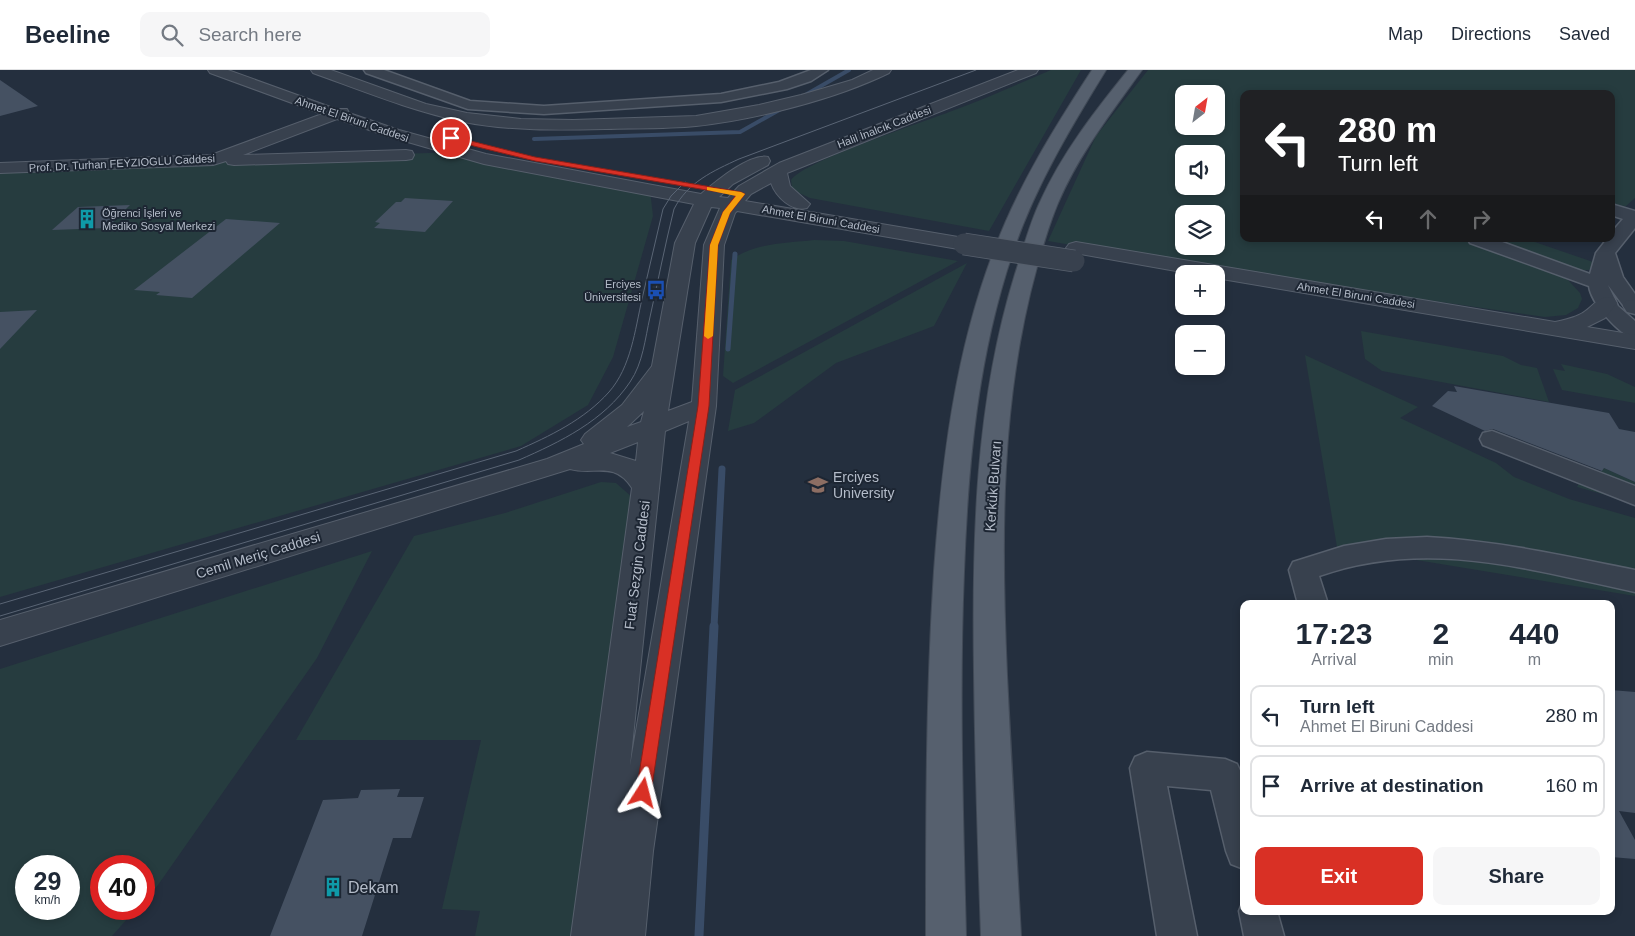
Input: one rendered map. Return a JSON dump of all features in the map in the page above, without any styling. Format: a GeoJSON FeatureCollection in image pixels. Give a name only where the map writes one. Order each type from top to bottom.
{"type":"FeatureCollection","features":[{"type":"Feature","properties":{"kind":"main road"},"geometry":{"type":"LineString","coordinates":[[946,936],[945,675],[952,512],[966,397],[985,310],[1004,247],[1025,198],[1098,70]]}},
{"type":"Feature","properties":{"kind":"main road","name":"Kerkük Bulvarı"},"geometry":{"type":"LineString","coordinates":[[1001,936],[989,610],[993,468],[1004,364],[1020,287],[1048,204],[1061,176],[1089,128],[1136,70]]}},
{"type":"Feature","properties":{"kind":"street","name":"Ahmet El Biruni Caddesi"},"geometry":{"type":"LineString","coordinates":[[215,70],[336,114],[425,143],[484,159],[969,238],[1556,328],[1635,342]]}},
{"type":"Feature","properties":{"kind":"street","name":"Ahmet El Biruni Caddesi"},"geometry":{"type":"LineString","coordinates":[[248,70],[436,134],[500,151],[710,195]]}},
{"type":"Feature","properties":{"kind":"street"},"geometry":{"type":"LineString","coordinates":[[318,70],[422,108],[467,118],[521,124],[573,125],[642,124],[705,120],[759,110],[806,98],[857,83],[884,70]]}},
{"type":"Feature","properties":{"kind":"street"},"geometry":{"type":"LineString","coordinates":[[371,70],[468,106],[544,110],[721,98],[782,86],[806,78],[821,70]]}},
{"type":"Feature","properties":{"kind":"street","name":"Halil İnalcık Caddesi"},"geometry":{"type":"LineString","coordinates":[[710,195],[733,176],[765,160],[999,70]]}},
{"type":"Feature","properties":{"kind":"street","name":"Halil İnalcık Caddesi"},"geometry":{"type":"LineString","coordinates":[[736,199],[779,170],[812,155],[1031,70]]}},
{"type":"Feature","properties":{"kind":"street","name":"Prof. Dr. Turhan FEYZIOGLU Caddesi"},"geometry":{"type":"LineString","coordinates":[[0,168],[213,160],[354,107]]}},
{"type":"Feature","properties":{"kind":"street"},"geometry":{"type":"LineString","coordinates":[[213,160],[406,155]]}},
{"type":"Feature","properties":{"kind":"street"},"geometry":{"type":"LineString","coordinates":[[714,245],[743,228],[801,210],[781,188],[778,182],[779,170]]}},
{"type":"Feature","properties":{"kind":"street","name":"Fuat Sezgin Caddesi"},"geometry":{"type":"LineString","coordinates":[[591,936],[653,427],[685,243],[710,195]]}},
{"type":"Feature","properties":{"kind":"street"},"geometry":{"type":"LineString","coordinates":[[625,936],[634,851],[704,406],[714,245],[736,199]]}},
{"type":"Feature","properties":{"kind":"street"},"geometry":{"type":"LineString","coordinates":[[1615,211],[1634,219],[1615,241]]}},
{"type":"Feature","properties":{"kind":"street"},"geometry":{"type":"LineString","coordinates":[[1484,242],[1602,293],[1620,320],[1635,333]]}},
{"type":"Feature","properties":{"kind":"street"},"geometry":{"type":"LineString","coordinates":[[1556,328],[1591,318],[1602,308],[1605,253],[1614,242]]}},
{"type":"Feature","properties":{"kind":"street"},"geometry":{"type":"LineString","coordinates":[[1605,253],[1613,278],[1635,307]]}},
{"type":"Feature","properties":{"kind":"street"},"geometry":{"type":"LineString","coordinates":[[1075,254],[1175,277]]}},
{"type":"Feature","properties":{"kind":"street","name":"Ahmet El Biruni Caddesi"},"geometry":{"type":"LineString","coordinates":[[1225,287],[1635,355]]}},
{"type":"Feature","properties":{"kind":"street"},"geometry":{"type":"LineString","coordinates":[[516,477],[582,449],[622,420],[645,395],[665,360]]}},
{"type":"Feature","properties":{"kind":"street"},"geometry":{"type":"LineString","coordinates":[[516,477],[556,465],[704,406]]}},
{"type":"Feature","properties":{"kind":"street"},"geometry":{"type":"LineString","coordinates":[[1492,439],[1635,496]]}},
{"type":"Feature","properties":{"kind":"street"},"geometry":{"type":"LineString","coordinates":[[516,477],[592,460],[618,463],[634,472],[646,488]]}},
{"type":"Feature","properties":{"kind":"street","name":"Cemil Meriç Caddesi"},"geometry":{"type":"LineString","coordinates":[[0,633],[516,477]]}},
{"type":"Feature","properties":{"kind":"street"},"geometry":{"type":"LineString","coordinates":[[1311,600],[1303,570],[1350,553],[1405,546],[1460,548],[1489,552],[1635,581]]}},
{"type":"Feature","properties":{"kind":"street"},"geometry":{"type":"LineString","coordinates":[[1176,936],[1147,768],[1226,775],[1240,834]]}},
{"type":"Feature","properties":{"kind":"street"},"geometry":{"type":"LineString","coordinates":[[1259,915],[1264,936]]}},
{"type":"Feature","properties":{"kind":"green space"},"geometry":{"type":"Polygon","coordinates":[[[1051,70],[1081,70],[989,231],[810,198],[792,187],[791,180],[801,172],[840,153],[977,102],[1051,70]]]}},
{"type":"Feature","properties":{"kind":"green space"},"geometry":{"type":"Polygon","coordinates":[[[1148,70],[1635,70],[1635,198],[1626,206],[1615,205],[1615,90],[1240,90],[1240,242],[1473,242],[1543,267],[1568,280],[1580,293],[1582,299],[1578,308],[1566,315],[1545,317],[1225,271],[1225,265],[1188,265],[1048,241],[1096,136],[1148,70]]]}},
{"type":"Feature","properties":{"kind":"green space"},"geometry":{"type":"Polygon","coordinates":[[[457,152],[650,190],[653,216],[613,357],[588,405],[521,446],[0,597],[0,168],[457,152]]]}},
{"type":"Feature","properties":{"kind":"green space"},"geometry":{"type":"Polygon","coordinates":[[[814,240],[844,241],[958,261],[733,383],[723,376],[731,260],[740,254],[760,247],[814,240]]]}},
{"type":"Feature","properties":{"kind":"green space"},"geometry":{"type":"Polygon","coordinates":[[[1495,242],[1535,242],[1596,263],[1589,270],[1574,270],[1495,242]]]}},
{"type":"Feature","properties":{"kind":"green space"},"geometry":{"type":"Polygon","coordinates":[[[967,263],[934,326],[836,363],[754,423],[728,431],[735,390],[967,263]]]}},
{"type":"Feature","properties":{"kind":"green space"},"geometry":{"type":"Polygon","coordinates":[[[1361,331],[1503,356],[1521,365],[1537,368],[1549,402],[1382,371],[1365,359],[1361,331]]]}},
{"type":"Feature","properties":{"kind":"green space"},"geometry":{"type":"Polygon","coordinates":[[[1305,355],[1418,407],[1400,418],[1496,463],[1514,477],[1569,499],[1635,518],[1635,596],[1337,547],[1305,355]]]}},
{"type":"Feature","properties":{"kind":"green space"},"geometry":{"type":"Polygon","coordinates":[[[1561,364],[1607,374],[1635,387],[1635,403],[1562,390],[1553,369],[1565,371],[1561,364]]]}},
{"type":"Feature","properties":{"kind":"green space"},"geometry":{"type":"Polygon","coordinates":[[[1604,468],[1635,482],[1635,503],[1577,487],[1583,476],[1594,481],[1604,468]]]}},
{"type":"Feature","properties":{"kind":"green space"},"geometry":{"type":"Polygon","coordinates":[[[601,482],[616,483],[632,497],[577,936],[475,936],[480,911],[442,909],[481,740],[296,740],[414,536],[505,513],[601,482]]]}},
{"type":"Feature","properties":{"kind":"green space"},"geometry":{"type":"Polygon","coordinates":[[[372,551],[317,658],[155,888],[155,855],[90,855],[90,920],[126,920],[112,936],[0,936],[0,669],[372,551]]]}},
{"type":"Feature","properties":{"kind":"building"},"geometry":{"type":"Polygon","coordinates":[[[0,80],[38,106],[0,116],[0,80]]]}},
{"type":"Feature","properties":{"kind":"building"},"geometry":{"type":"Polygon","coordinates":[[[405,198],[453,201],[425,232],[374,228],[380,223],[375,222],[396,202],[401,202],[405,198]]]}},
{"type":"Feature","properties":{"kind":"building","name":"Öğrenci İşleri ve Mediko Sosyal Merkezi"},"geometry":{"type":"Polygon","coordinates":[[[130,205],[107,228],[52,230],[78,207],[130,205]]]}},
{"type":"Feature","properties":{"kind":"building"},"geometry":{"type":"Polygon","coordinates":[[[226,219],[280,223],[192,298],[156,295],[160,292],[134,290],[226,219]]]}},
{"type":"Feature","properties":{"kind":"building"},"geometry":{"type":"Polygon","coordinates":[[[37,310],[0,349],[0,312],[37,310]]]}},
{"type":"Feature","properties":{"kind":"building"},"geometry":{"type":"Polygon","coordinates":[[[1454,386],[1609,413],[1619,429],[1635,432],[1635,482],[1604,468],[1602,471],[1493,429],[1485,431],[1432,406],[1448,391],[1457,392],[1454,386]]]}},
{"type":"Feature","properties":{"kind":"building"},"geometry":{"type":"Polygon","coordinates":[[[1615,690],[1635,692],[1635,813],[1619,811],[1635,840],[1635,859],[1615,857],[1615,690]]]}},
{"type":"Feature","properties":{"kind":"building","name":"Dekam"},"geometry":{"type":"Polygon","coordinates":[[[400,789],[397,797],[424,797],[411,838],[393,838],[362,936],[270,936],[323,800],[358,798],[361,790],[400,789]]]}},
{"type":"Feature","properties":{"kind":"waterway"},"geometry":{"type":"LineString","coordinates":[[807,94],[849,70]]}},
{"type":"Feature","properties":{"kind":"waterway"},"geometry":{"type":"LineString","coordinates":[[534,139],[740,132],[781,109]]}},
{"type":"Feature","properties":{"kind":"waterway"},"geometry":{"type":"LineString","coordinates":[[728,349],[735,254]]}},
{"type":"Feature","properties":{"kind":"waterway"},"geometry":{"type":"LineString","coordinates":[[714,627],[722,469]]}},
{"type":"Feature","properties":{"kind":"waterway"},"geometry":{"type":"LineString","coordinates":[[699,936],[714,626]]}},
{"type":"Feature","properties":{"kind":"tram line"},"geometry":{"type":"LineString","coordinates":[[0,616],[519,460],[565,438],[607,408],[630,382],[638,367],[674,209],[686,191],[702,178],[739,159],[976,70]]}},
{"type":"Feature","properties":{"kind":"tram line"},"geometry":{"type":"LineString","coordinates":[[0,604],[516,451],[578,419],[609,392],[627,360],[663,209],[671,196],[685,182]]}},
{"type":"Feature","properties":{"kind":"slow traffic"},"geometry":{"type":"LineString","coordinates":[[708,336],[714,245],[726,212],[741,194],[710,189]]}},
{"type":"Feature","properties":{"kind":"place","name":"Öğrenci İşleri ve Mediko Sosyal Merkezi"},"geometry":{"type":"Point","coordinates":[87,219]}},
{"type":"Feature","properties":{"kind":"place","name":"Erciyes Üniversitesi"},"geometry":{"type":"Point","coordinates":[656,290]}},
{"type":"Feature","properties":{"kind":"place","name":"Erciyes University"},"geometry":{"type":"Point","coordinates":[818,485]}},
{"type":"Feature","properties":{"kind":"place","name":"Dekam"},"geometry":{"type":"Point","coordinates":[333,887]}},
{"type":"Feature","properties":{"kind":"route"},"geometry":{"type":"LineString","coordinates":[[451,138],[535,159],[741,194],[726,212],[714,245],[704,406],[643,793]]}}]}
